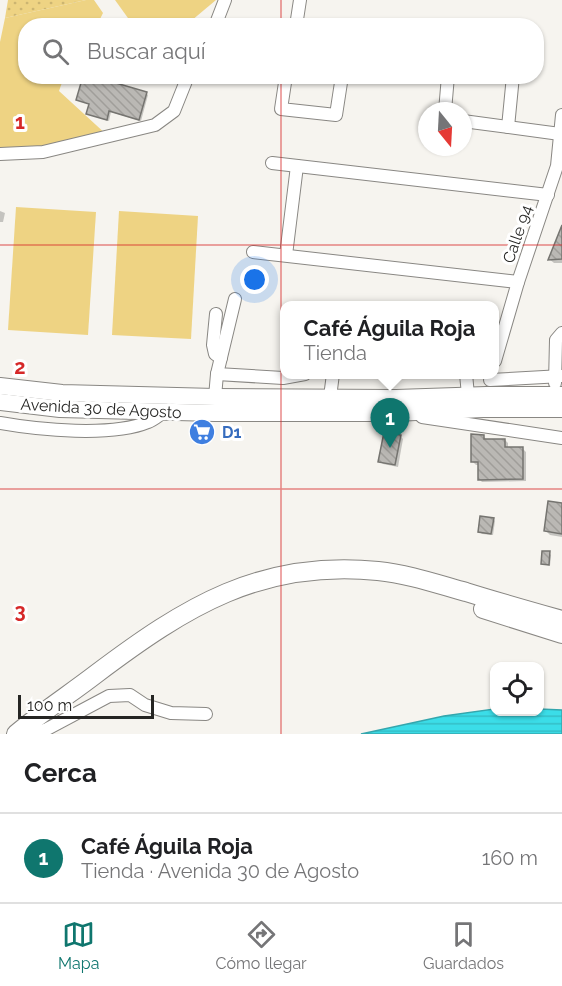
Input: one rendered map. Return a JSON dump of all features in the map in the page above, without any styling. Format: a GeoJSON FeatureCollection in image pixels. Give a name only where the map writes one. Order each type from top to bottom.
{"type":"FeatureCollection","features":[{"type":"Feature","properties":{"kind":"highway"},"geometry":{"type":"LineString","coordinates":[[16,734],[165,624],[218,595],[267,578],[315,571],[358,569],[380,571],[425,580],[562,620]]}},
{"type":"Feature","properties":{"kind":"highway"},"geometry":{"type":"LineString","coordinates":[[32,734],[163,637],[233,600],[279,587],[331,580],[362,580],[396,585],[445,597],[562,633]]}},
{"type":"Feature","properties":{"kind":"main road"},"geometry":{"type":"LineString","coordinates":[[0,373],[26,389]]}},
{"type":"Feature","properties":{"kind":"main road","name":"Avenida 30 de Agosto"},"geometry":{"type":"LineString","coordinates":[[0,386],[62,393],[396,398],[468,395],[489,383],[560,400]]}},
{"type":"Feature","properties":{"kind":"main road","name":"Avenida 30 de Agosto"},"geometry":{"type":"LineString","coordinates":[[0,402],[60,409],[164,412],[394,413],[483,409],[560,400]]}},
{"type":"Feature","properties":{"kind":"street"},"geometry":{"type":"LineString","coordinates":[[218,18],[225,0]]}},
{"type":"Feature","properties":{"kind":"street"},"geometry":{"type":"LineString","coordinates":[[297,18],[300,0]]}},
{"type":"Feature","properties":{"kind":"street"},"geometry":{"type":"LineString","coordinates":[[0,154],[43,152],[155,125],[174,111],[185,84]]}},
{"type":"Feature","properties":{"kind":"street"},"geometry":{"type":"LineString","coordinates":[[285,84],[280,109],[336,115],[341,84]]}},
{"type":"Feature","properties":{"kind":"street"},"geometry":{"type":"LineString","coordinates":[[446,102],[447,84]]}},
{"type":"Feature","properties":{"kind":"street"},"geometry":{"type":"LineString","coordinates":[[508,126],[512,84]]}},
{"type":"Feature","properties":{"kind":"street","name":"Calle 94"},"geometry":{"type":"LineString","coordinates":[[499,338],[560,166],[562,115]]}},
{"type":"Feature","properties":{"kind":"street"},"geometry":{"type":"LineString","coordinates":[[472,122],[560,134]]}},
{"type":"Feature","properties":{"kind":"street"},"geometry":{"type":"LineString","coordinates":[[272,163],[548,195]]}},
{"type":"Feature","properties":{"kind":"street"},"geometry":{"type":"LineString","coordinates":[[286,255],[297,166]]}},
{"type":"Feature","properties":{"kind":"street"},"geometry":{"type":"LineString","coordinates":[[253,252],[518,282]]}},
{"type":"Feature","properties":{"kind":"street"},"geometry":{"type":"LineString","coordinates":[[215,397],[220,358],[235,298]]}},
{"type":"Feature","properties":{"kind":"street"},"geometry":{"type":"LineString","coordinates":[[216,314],[213,345],[215,354],[220,358]]}},
{"type":"Feature","properties":{"kind":"street"},"geometry":{"type":"LineString","coordinates":[[560,400],[556,340],[562,333]]}},
{"type":"Feature","properties":{"kind":"street"},"geometry":{"type":"LineString","coordinates":[[217,374],[280,376]]}},
{"type":"Feature","properties":{"kind":"street"},"geometry":{"type":"LineString","coordinates":[[489,383],[558,376]]}},
{"type":"Feature","properties":{"kind":"street"},"geometry":{"type":"LineString","coordinates":[[283,397],[292,379]]}},
{"type":"Feature","properties":{"kind":"street"},"geometry":{"type":"LineString","coordinates":[[330,398],[332,379]]}},
{"type":"Feature","properties":{"kind":"street"},"geometry":{"type":"LineString","coordinates":[[466,379],[468,395]]}},
{"type":"Feature","properties":{"kind":"street"},"geometry":{"type":"LineString","coordinates":[[0,423],[38,429],[114,430],[149,422],[164,412]]}},
{"type":"Feature","properties":{"kind":"street"},"geometry":{"type":"LineString","coordinates":[[394,413],[562,438]]}},
{"type":"Feature","properties":{"kind":"street"},"geometry":{"type":"LineString","coordinates":[[32,734],[47,729],[109,696],[120,694],[130,695],[145,705],[171,713],[206,714]]}},
{"type":"Feature","properties":{"kind":"shaded area"},"geometry":{"type":"Polygon","coordinates":[[[8,0],[86,0],[5,18],[8,0]]]}},
{"type":"Feature","properties":{"kind":"shaded area"},"geometry":{"type":"Polygon","coordinates":[[[94,0],[103,13],[100,18],[18,18],[18,84],[62,84],[59,91],[108,136],[0,154],[0,42],[5,18],[94,0]]]}},
{"type":"Feature","properties":{"kind":"shaded area"},"geometry":{"type":"Polygon","coordinates":[[[115,0],[216,0],[195,18],[128,18],[115,0]]]}},
{"type":"Feature","properties":{"kind":"shaded area"},"geometry":{"type":"Polygon","coordinates":[[[16,207],[96,212],[88,335],[8,330],[16,207]]]}},
{"type":"Feature","properties":{"kind":"shaded area"},"geometry":{"type":"Polygon","coordinates":[[[119,211],[198,216],[191,339],[112,335],[119,211]]]}},
{"type":"Feature","properties":{"kind":"water"},"geometry":{"type":"Polygon","coordinates":[[[544,709],[562,710],[562,734],[361,734],[444,716],[490,710],[490,716],[544,716],[544,709]]]}},
{"type":"Feature","properties":{"kind":"building"},"geometry":{"type":"Polygon","coordinates":[[[81,84],[119,84],[147,92],[139,120],[109,111],[107,120],[86,114],[89,104],[76,100],[81,84]]]}},
{"type":"Feature","properties":{"kind":"building"},"geometry":{"type":"Polygon","coordinates":[[[562,225],[562,259],[548,260],[562,225]]]}},
{"type":"Feature","properties":{"kind":"building"},"geometry":{"type":"Polygon","coordinates":[[[384,432],[401,435],[395,465],[378,462],[384,432]]]}},
{"type":"Feature","properties":{"kind":"building"},"geometry":{"type":"Polygon","coordinates":[[[471,434],[484,435],[484,439],[505,439],[505,447],[523,447],[523,479],[478,480],[478,462],[471,462],[471,434]]]}},
{"type":"Feature","properties":{"kind":"building"},"geometry":{"type":"Polygon","coordinates":[[[548,501],[562,503],[562,534],[544,531],[548,501]]]}},
{"type":"Feature","properties":{"kind":"building"},"geometry":{"type":"Polygon","coordinates":[[[480,516],[494,518],[491,534],[478,532],[480,516]]]}},
{"type":"Feature","properties":{"kind":"building"},"geometry":{"type":"Polygon","coordinates":[[[542,551],[550,551],[549,565],[541,564],[542,551]]]}},
{"type":"Feature","properties":{"kind":"place","name":"D1"},"geometry":{"type":"Point","coordinates":[202,432]}},
{"type":"Feature","properties":{"kind":"place","name":"Café Águila Roja"},"geometry":{"type":"Point","coordinates":[390,448]}}]}
